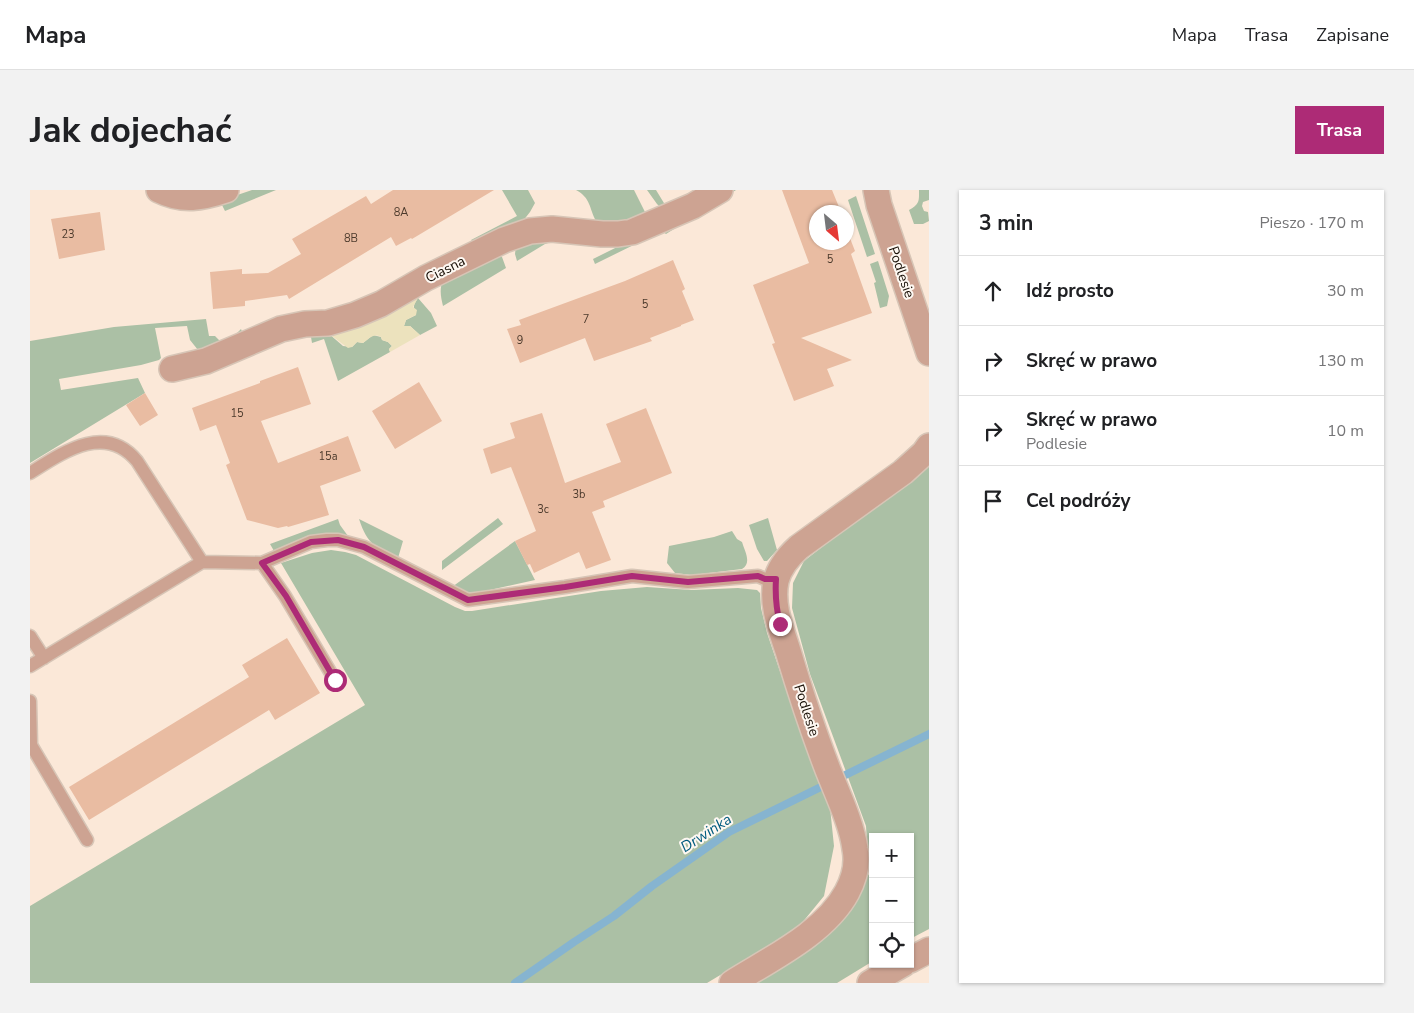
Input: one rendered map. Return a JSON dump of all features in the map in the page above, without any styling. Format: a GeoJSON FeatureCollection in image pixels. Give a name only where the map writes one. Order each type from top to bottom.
{"type":"FeatureCollection","features":[{"type":"Feature","properties":{"kind":"street"},"geometry":{"type":"LineString","coordinates":[[159,190],[180,197],[198,198],[226,190]]}},
{"type":"Feature","properties":{"kind":"street","name":"Ciasna"},"geometry":{"type":"LineString","coordinates":[[172,369],[206,361],[281,329],[328,322],[355,315],[381,304],[426,278],[504,240],[530,232],[552,229],[602,234],[632,232],[693,206],[720,190]]}},
{"type":"Feature","properties":{"kind":"street","name":"Podlesie"},"geometry":{"type":"LineString","coordinates":[[876,190],[929,353]]}},
{"type":"Feature","properties":{"kind":"street"},"geometry":{"type":"LineString","coordinates":[[776,579],[786,561],[799,547],[903,472],[929,446]]}},
{"type":"Feature","properties":{"kind":"street","name":"Podlesie"},"geometry":{"type":"LineString","coordinates":[[732,983],[793,945],[833,912],[847,893],[854,876],[856,862],[855,848],[814,733],[780,624],[776,605],[776,579]]}},
{"type":"Feature","properties":{"kind":"street"},"geometry":{"type":"LineString","coordinates":[[914,958],[929,950]]}},
{"type":"Feature","properties":{"kind":"street"},"geometry":{"type":"LineString","coordinates":[[870,983],[896,968]]}},
{"type":"Feature","properties":{"kind":"lane"},"geometry":{"type":"LineString","coordinates":[[30,473],[60,455],[90,443],[100,442],[122,448],[137,461],[202,562]]}},
{"type":"Feature","properties":{"kind":"lane"},"geometry":{"type":"LineString","coordinates":[[30,666],[202,562],[262,563],[311,542],[338,540],[364,547],[468,600],[632,576],[688,582],[758,576],[765,579],[776,579]]}},
{"type":"Feature","properties":{"kind":"lane"},"geometry":{"type":"LineString","coordinates":[[262,563],[286,596],[335,680]]}},
{"type":"Feature","properties":{"kind":"lane"},"geometry":{"type":"LineString","coordinates":[[30,636],[44,658]]}},
{"type":"Feature","properties":{"kind":"lane"},"geometry":{"type":"LineString","coordinates":[[30,701],[31,745],[87,840]]}},
{"type":"Feature","properties":{"kind":"green space"},"geometry":{"type":"Polygon","coordinates":[[[252,190],[276,190],[225,211],[222,205],[213,207],[211,204],[252,190]]]}},
{"type":"Feature","properties":{"kind":"green space"},"geometry":{"type":"Polygon","coordinates":[[[502,190],[528,190],[535,203],[519,226],[473,242],[471,240],[517,216],[502,190]]]}},
{"type":"Feature","properties":{"kind":"green space"},"geometry":{"type":"Polygon","coordinates":[[[576,190],[634,190],[646,214],[636,223],[596,221],[587,200],[576,190]]]}},
{"type":"Feature","properties":{"kind":"green space"},"geometry":{"type":"Polygon","coordinates":[[[647,190],[656,190],[667,208],[661,208],[647,190]]]}},
{"type":"Feature","properties":{"kind":"green space"},"geometry":{"type":"Polygon","coordinates":[[[732,190],[736,190],[666,234],[662,231],[595,264],[593,259],[732,190]]]}},
{"type":"Feature","properties":{"kind":"green space"},"geometry":{"type":"Polygon","coordinates":[[[919,190],[929,190],[929,200],[923,202],[922,206],[924,211],[928,212],[929,221],[923,224],[914,224],[909,210],[918,202],[919,190]]]}},
{"type":"Feature","properties":{"kind":"green space"},"geometry":{"type":"Polygon","coordinates":[[[856,196],[875,254],[867,257],[854,218],[854,205],[850,205],[848,200],[856,196]]]}},
{"type":"Feature","properties":{"kind":"green space"},"geometry":{"type":"Polygon","coordinates":[[[552,236],[584,240],[590,244],[588,246],[587,244],[554,241],[545,244],[517,261],[515,254],[516,245],[525,241],[552,236]]]}},
{"type":"Feature","properties":{"kind":"green space"},"geometry":{"type":"Polygon","coordinates":[[[497,253],[502,257],[506,268],[443,306],[441,290],[443,280],[497,253]]]}},
{"type":"Feature","properties":{"kind":"green space"},"geometry":{"type":"Polygon","coordinates":[[[878,261],[889,296],[887,306],[880,308],[874,283],[876,282],[870,264],[878,261]]]}},
{"type":"Feature","properties":{"kind":"green space"},"geometry":{"type":"Polygon","coordinates":[[[418,298],[431,313],[437,326],[420,335],[410,326],[404,326],[406,320],[416,315],[414,306],[418,298]]]}},
{"type":"Feature","properties":{"kind":"green space"},"geometry":{"type":"Polygon","coordinates":[[[206,319],[209,336],[215,336],[221,342],[231,339],[241,329],[244,337],[198,350],[190,340],[187,326],[155,328],[161,358],[159,360],[141,365],[59,379],[61,390],[138,378],[145,393],[30,463],[30,341],[114,327],[206,319]]]}},
{"type":"Feature","properties":{"kind":"green space"},"geometry":{"type":"Polygon","coordinates":[[[328,333],[343,346],[352,347],[357,342],[363,343],[373,335],[381,337],[382,340],[392,346],[389,349],[390,352],[338,381],[324,339],[312,343],[311,337],[313,335],[328,333]]]}},
{"type":"Feature","properties":{"kind":"green space"},"geometry":{"type":"Polygon","coordinates":[[[929,464],[929,929],[914,937],[914,833],[869,833],[869,874],[866,826],[810,674],[792,608],[793,583],[804,561],[929,464]]]}},
{"type":"Feature","properties":{"kind":"green space"},"geometry":{"type":"Polygon","coordinates":[[[498,518],[503,524],[442,570],[442,561],[498,518]]]}},
{"type":"Feature","properties":{"kind":"green space"},"geometry":{"type":"Polygon","coordinates":[[[768,518],[777,550],[767,561],[764,561],[757,549],[749,525],[768,518]]]}},
{"type":"Feature","properties":{"kind":"green space"},"geometry":{"type":"Polygon","coordinates":[[[338,519],[348,536],[319,536],[274,551],[270,544],[338,519]]]}},
{"type":"Feature","properties":{"kind":"green space"},"geometry":{"type":"Polygon","coordinates":[[[359,519],[403,541],[398,558],[383,551],[369,540],[359,519]]]}},
{"type":"Feature","properties":{"kind":"green space"},"geometry":{"type":"Polygon","coordinates":[[[732,531],[737,539],[742,542],[746,553],[747,564],[742,569],[692,575],[675,573],[667,563],[669,546],[714,537],[732,531]]]}},
{"type":"Feature","properties":{"kind":"green space"},"geometry":{"type":"Polygon","coordinates":[[[515,541],[535,580],[476,593],[465,592],[452,587],[515,541]]]}},
{"type":"Feature","properties":{"kind":"green space"},"geometry":{"type":"Polygon","coordinates":[[[331,550],[356,555],[465,611],[601,591],[647,587],[691,590],[738,588],[757,590],[760,593],[761,608],[767,633],[788,695],[829,798],[834,846],[824,896],[797,929],[707,983],[30,983],[30,906],[365,705],[281,563],[312,553],[331,550]]]}},
{"type":"Feature","properties":{"kind":"green space"},"geometry":{"type":"Polygon","coordinates":[[[869,874],[869,963],[837,983],[757,983],[757,981],[854,900],[869,874]]]}},
{"type":"Feature","properties":{"kind":"sand"},"geometry":{"type":"Polygon","coordinates":[[[415,295],[418,298],[413,307],[417,310],[416,315],[406,320],[404,326],[410,326],[420,335],[390,352],[389,349],[392,346],[378,336],[372,337],[363,343],[357,342],[348,348],[328,333],[415,295]]]}},
{"type":"Feature","properties":{"kind":"building"},"geometry":{"type":"Polygon","coordinates":[[[393,190],[494,190],[412,239],[396,246],[391,237],[289,299],[287,295],[245,301],[245,306],[213,309],[210,272],[242,269],[242,274],[268,273],[301,254],[292,239],[366,196],[371,204],[393,190]]]}},
{"type":"Feature","properties":{"kind":"building"},"geometry":{"type":"Polygon","coordinates":[[[782,190],[832,190],[838,205],[809,205],[809,250],[854,250],[854,248],[855,251],[851,254],[872,313],[801,338],[852,360],[827,369],[834,386],[794,401],[772,344],[775,343],[753,285],[809,263],[782,190]]]}},
{"type":"Feature","properties":{"kind":"building"},"geometry":{"type":"Polygon","coordinates":[[[100,212],[105,250],[59,259],[51,219],[100,212]]]}},
{"type":"Feature","properties":{"kind":"building"},"geometry":{"type":"Polygon","coordinates":[[[673,260],[685,289],[682,291],[694,320],[650,338],[652,341],[594,361],[585,338],[520,363],[507,329],[521,325],[519,320],[625,281],[673,260]]]}},
{"type":"Feature","properties":{"kind":"building"},"geometry":{"type":"Polygon","coordinates":[[[298,367],[311,404],[261,421],[278,463],[348,436],[361,471],[320,486],[329,515],[288,527],[278,528],[247,520],[226,465],[230,463],[216,425],[200,431],[192,408],[298,367]]]}},
{"type":"Feature","properties":{"kind":"building"},"geometry":{"type":"Polygon","coordinates":[[[419,382],[442,421],[395,449],[372,411],[419,382]]]}},
{"type":"Feature","properties":{"kind":"building"},"geometry":{"type":"Polygon","coordinates":[[[145,393],[158,415],[140,426],[126,405],[145,393]]]}},
{"type":"Feature","properties":{"kind":"building"},"geometry":{"type":"Polygon","coordinates":[[[646,408],[672,473],[603,501],[605,507],[592,512],[611,560],[586,569],[579,552],[534,573],[530,564],[527,565],[515,541],[536,531],[511,467],[491,474],[483,449],[515,438],[510,423],[542,413],[565,483],[621,462],[606,424],[646,408]]]}},
{"type":"Feature","properties":{"kind":"building"},"geometry":{"type":"Polygon","coordinates":[[[287,638],[320,693],[275,720],[269,710],[89,820],[69,787],[249,677],[242,665],[287,638]]]}},
{"type":"Feature","properties":{"kind":"waterway","name":"Drwinka"},"geometry":{"type":"LineString","coordinates":[[515,983],[614,916],[652,886],[729,832],[929,734]]}},
{"type":"Feature","properties":{"kind":"route"},"geometry":{"type":"LineString","coordinates":[[335,680],[286,596],[262,563],[311,542],[338,540],[364,547],[468,600],[632,576],[688,582],[758,576],[765,579],[776,579],[776,605],[780,624]]}}]}
